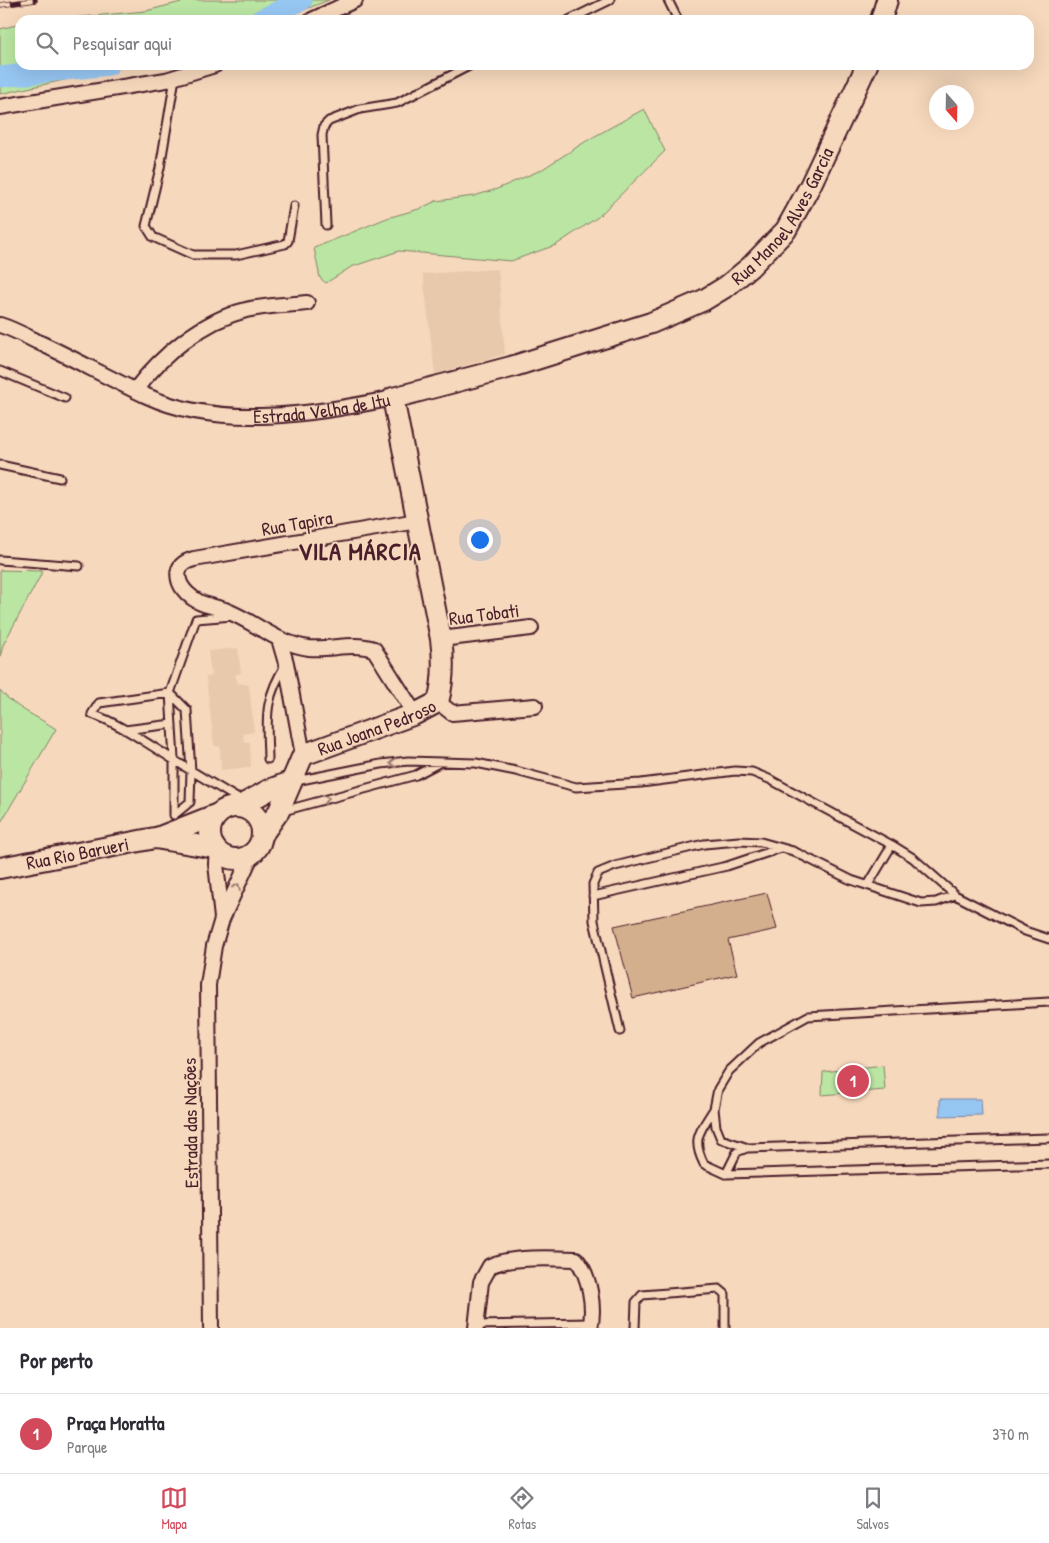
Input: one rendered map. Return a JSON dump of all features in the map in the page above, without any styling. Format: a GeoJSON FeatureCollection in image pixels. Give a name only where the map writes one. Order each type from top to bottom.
{"type":"FeatureCollection","features":[{"type":"Feature","properties":{"kind":"street"},"geometry":{"type":"LineString","coordinates":[[323,15],[355,0]]}},
{"type":"Feature","properties":{"kind":"street"},"geometry":{"type":"LineString","coordinates":[[882,15],[886,0]]}},
{"type":"Feature","properties":{"kind":"street"},"geometry":{"type":"LineString","coordinates":[[0,108],[175,78],[200,70]]}},
{"type":"Feature","properties":{"kind":"street","name":"Rua Manoel Alves Garcia"},"geometry":{"type":"LineString","coordinates":[[651,323],[704,300],[727,286],[750,267],[786,230],[810,186],[865,70]]}},
{"type":"Feature","properties":{"kind":"street"},"geometry":{"type":"LineString","coordinates":[[135,390],[152,368],[179,345],[212,323],[245,310],[307,303]]}},
{"type":"Feature","properties":{"kind":"street","name":"Estrada Velha de Itu"},"geometry":{"type":"LineString","coordinates":[[0,325],[168,404],[212,414],[249,415],[324,411],[393,398],[512,367],[651,323]]}},
{"type":"Feature","properties":{"kind":"street"},"geometry":{"type":"LineString","coordinates":[[393,398],[441,639],[444,666],[443,685],[438,702]]}},
{"type":"Feature","properties":{"kind":"street","name":"Rua Tapira"},"geometry":{"type":"LineString","coordinates":[[236,616],[199,602],[184,591],[178,575],[180,566],[185,562],[417,521]]}},
{"type":"Feature","properties":{"kind":"street"},"geometry":{"type":"LineString","coordinates":[[236,616],[279,639],[309,648],[355,646],[374,650],[415,714]]}},
{"type":"Feature","properties":{"kind":"street","name":"Rua Tobati"},"geometry":{"type":"LineString","coordinates":[[441,639],[531,628]]}},
{"type":"Feature","properties":{"kind":"street"},"geometry":{"type":"LineString","coordinates":[[279,639],[286,663],[303,755],[290,782],[279,812],[262,835],[260,844],[251,856],[232,858],[216,849],[210,834],[213,820],[218,814],[224,810],[242,805],[290,782]]}},
{"type":"Feature","properties":{"kind":"street","name":"Rua Joana Pedroso"},"geometry":{"type":"LineString","coordinates":[[303,755],[415,714],[438,702],[444,709],[452,712],[535,706]]}},
{"type":"Feature","properties":{"kind":"street"},"geometry":{"type":"LineString","coordinates":[[242,805],[258,820],[262,835]]}},
{"type":"Feature","properties":{"kind":"street","name":"Rua Rio Barueri"},"geometry":{"type":"LineString","coordinates":[[0,868],[155,838],[218,814]]}},
{"type":"Feature","properties":{"kind":"street","name":"Rua Rio Barueri"},"geometry":{"type":"LineString","coordinates":[[155,838],[216,849]]}},
{"type":"Feature","properties":{"kind":"street","name":"Estrada das Nações"},"geometry":{"type":"LineString","coordinates":[[216,849],[222,919]]}},
{"type":"Feature","properties":{"kind":"street","name":"Estrada das Nações"},"geometry":{"type":"LineString","coordinates":[[212,1328],[208,985],[214,946],[222,919],[251,856]]}},
{"type":"Feature","properties":{"kind":"street"},"geometry":{"type":"LineString","coordinates":[[476,1326],[481,1282],[490,1266],[510,1261],[567,1258],[576,1259],[585,1273],[592,1307],[591,1325]]}},
{"type":"Feature","properties":{"kind":"lane"},"geometry":{"type":"LineString","coordinates":[[579,15],[610,0]]}},
{"type":"Feature","properties":{"kind":"lane"},"geometry":{"type":"LineString","coordinates":[[668,0],[676,15]]}},
{"type":"Feature","properties":{"kind":"lane"},"geometry":{"type":"LineString","coordinates":[[326,225],[322,135],[324,126],[329,121],[360,108],[397,103],[461,70]]}},
{"type":"Feature","properties":{"kind":"lane"},"geometry":{"type":"LineString","coordinates":[[175,78],[160,168],[146,226],[147,232],[153,237],[192,255],[236,255],[284,244],[288,241],[294,206]]}},
{"type":"Feature","properties":{"kind":"lane"},"geometry":{"type":"LineString","coordinates":[[0,371],[65,398]]}},
{"type":"Feature","properties":{"kind":"lane"},"geometry":{"type":"LineString","coordinates":[[0,466],[60,478]]}},
{"type":"Feature","properties":{"kind":"lane"},"geometry":{"type":"LineString","coordinates":[[0,560],[79,566]]}},
{"type":"Feature","properties":{"kind":"lane"},"geometry":{"type":"LineString","coordinates":[[170,693],[187,710],[191,771],[190,802],[174,815],[174,760],[170,693],[196,619],[236,616]]}},
{"type":"Feature","properties":{"kind":"lane"},"geometry":{"type":"LineString","coordinates":[[268,759],[266,706],[272,685],[286,663]]}},
{"type":"Feature","properties":{"kind":"lane"},"geometry":{"type":"LineString","coordinates":[[170,693],[99,703],[92,714],[110,720],[242,805]]}},
{"type":"Feature","properties":{"kind":"lane"},"geometry":{"type":"LineString","coordinates":[[125,730],[172,724]]}},
{"type":"Feature","properties":{"kind":"lane"},"geometry":{"type":"LineString","coordinates":[[279,812],[416,775],[442,762]]}},
{"type":"Feature","properties":{"kind":"lane"},"geometry":{"type":"LineString","coordinates":[[290,782],[381,764],[442,762],[484,764],[576,787],[641,783],[735,771],[752,772],[769,779],[892,845],[913,858],[956,895],[1026,931],[1049,939]]}},
{"type":"Feature","properties":{"kind":"lane"},"geometry":{"type":"LineString","coordinates":[[620,1031],[594,921],[593,896],[593,884],[598,873],[614,866],[704,844],[739,841],[761,842],[781,848],[868,885],[921,903],[936,902],[956,895]]}},
{"type":"Feature","properties":{"kind":"lane"},"geometry":{"type":"LineString","coordinates":[[868,885],[892,845]]}},
{"type":"Feature","properties":{"kind":"lane"},"geometry":{"type":"LineString","coordinates":[[593,896],[727,866],[781,848]]}},
{"type":"Feature","properties":{"kind":"lane"},"geometry":{"type":"LineString","coordinates":[[748,1148],[721,1139],[716,1127],[714,1109],[718,1089],[729,1071],[740,1059],[760,1043],[808,1016],[1049,1002]]}},
{"type":"Feature","properties":{"kind":"lane"},"geometry":{"type":"LineString","coordinates":[[714,1109],[700,1132],[696,1145],[704,1164],[726,1174],[1049,1164]]}},
{"type":"Feature","properties":{"kind":"lane"},"geometry":{"type":"LineString","coordinates":[[726,1174],[737,1152],[748,1148],[1049,1138]]}},
{"type":"Feature","properties":{"kind":"lane"},"geometry":{"type":"LineString","coordinates":[[635,1328],[636,1302],[642,1295],[719,1289],[725,1294],[726,1328]]}},
{"type":"Feature","properties":{"kind":"lane"},"geometry":{"type":"LineString","coordinates":[[476,1326],[591,1325]]}},
{"type":"Feature","properties":{"kind":"shaded area"},"geometry":{"type":"Polygon","coordinates":[[[498,269],[505,354],[435,374],[423,274],[498,269]]]}},
{"type":"Feature","properties":{"kind":"shaded area"},"geometry":{"type":"Polygon","coordinates":[[[238,648],[241,673],[235,675],[238,683],[249,685],[254,732],[243,734],[244,742],[250,742],[251,767],[221,770],[220,746],[214,746],[206,677],[211,677],[208,651],[238,648]]]}},
{"type":"Feature","properties":{"kind":"green space"},"geometry":{"type":"Polygon","coordinates":[[[189,0],[329,0],[291,15],[102,15],[146,11],[189,0]]]}},
{"type":"Feature","properties":{"kind":"green space"},"geometry":{"type":"Polygon","coordinates":[[[15,25],[15,70],[110,70],[0,94],[0,29],[15,25]]]}},
{"type":"Feature","properties":{"kind":"green space"},"geometry":{"type":"Polygon","coordinates":[[[644,109],[665,151],[598,217],[556,245],[511,261],[399,251],[351,267],[326,283],[320,278],[314,248],[387,218],[419,209],[436,201],[474,196],[497,189],[541,170],[588,140],[644,109]]]}},
{"type":"Feature","properties":{"kind":"green space"},"geometry":{"type":"Polygon","coordinates":[[[0,570],[43,571],[3,645],[0,658],[0,570]]]}},
{"type":"Feature","properties":{"kind":"green space"},"geometry":{"type":"Polygon","coordinates":[[[0,690],[19,707],[56,729],[0,824],[0,690]]]}},
{"type":"Feature","properties":{"kind":"green space"},"geometry":{"type":"Polygon","coordinates":[[[883,1065],[885,1090],[822,1095],[823,1072],[883,1065]]]}},
{"type":"Feature","properties":{"kind":"water"},"geometry":{"type":"Polygon","coordinates":[[[940,1099],[981,1099],[982,1115],[940,1116],[940,1099]]]}},
{"type":"Feature","properties":{"kind":"building"},"geometry":{"type":"Polygon","coordinates":[[[767,893],[777,929],[728,940],[737,974],[633,998],[614,926],[767,893]]]}},
{"type":"Feature","properties":{"kind":"waterway"},"geometry":{"type":"LineString","coordinates":[[270,15],[302,0]]}},
{"type":"Feature","properties":{"kind":"waterway"},"geometry":{"type":"LineString","coordinates":[[0,77],[64,70]]}},
{"type":"Feature","properties":{"kind":"railway"},"geometry":{"type":"LineString","coordinates":[[0,5],[35,0]]}},
{"type":"Feature","properties":{"kind":"place","name":"Praça Moratta"},"geometry":{"type":"Point","coordinates":[853,1081]}},
{"type":"Feature","properties":{"kind":"district","name":"VILA MÁRCIA"},"geometry":{"type":"Point","coordinates":[360,551]}}]}
